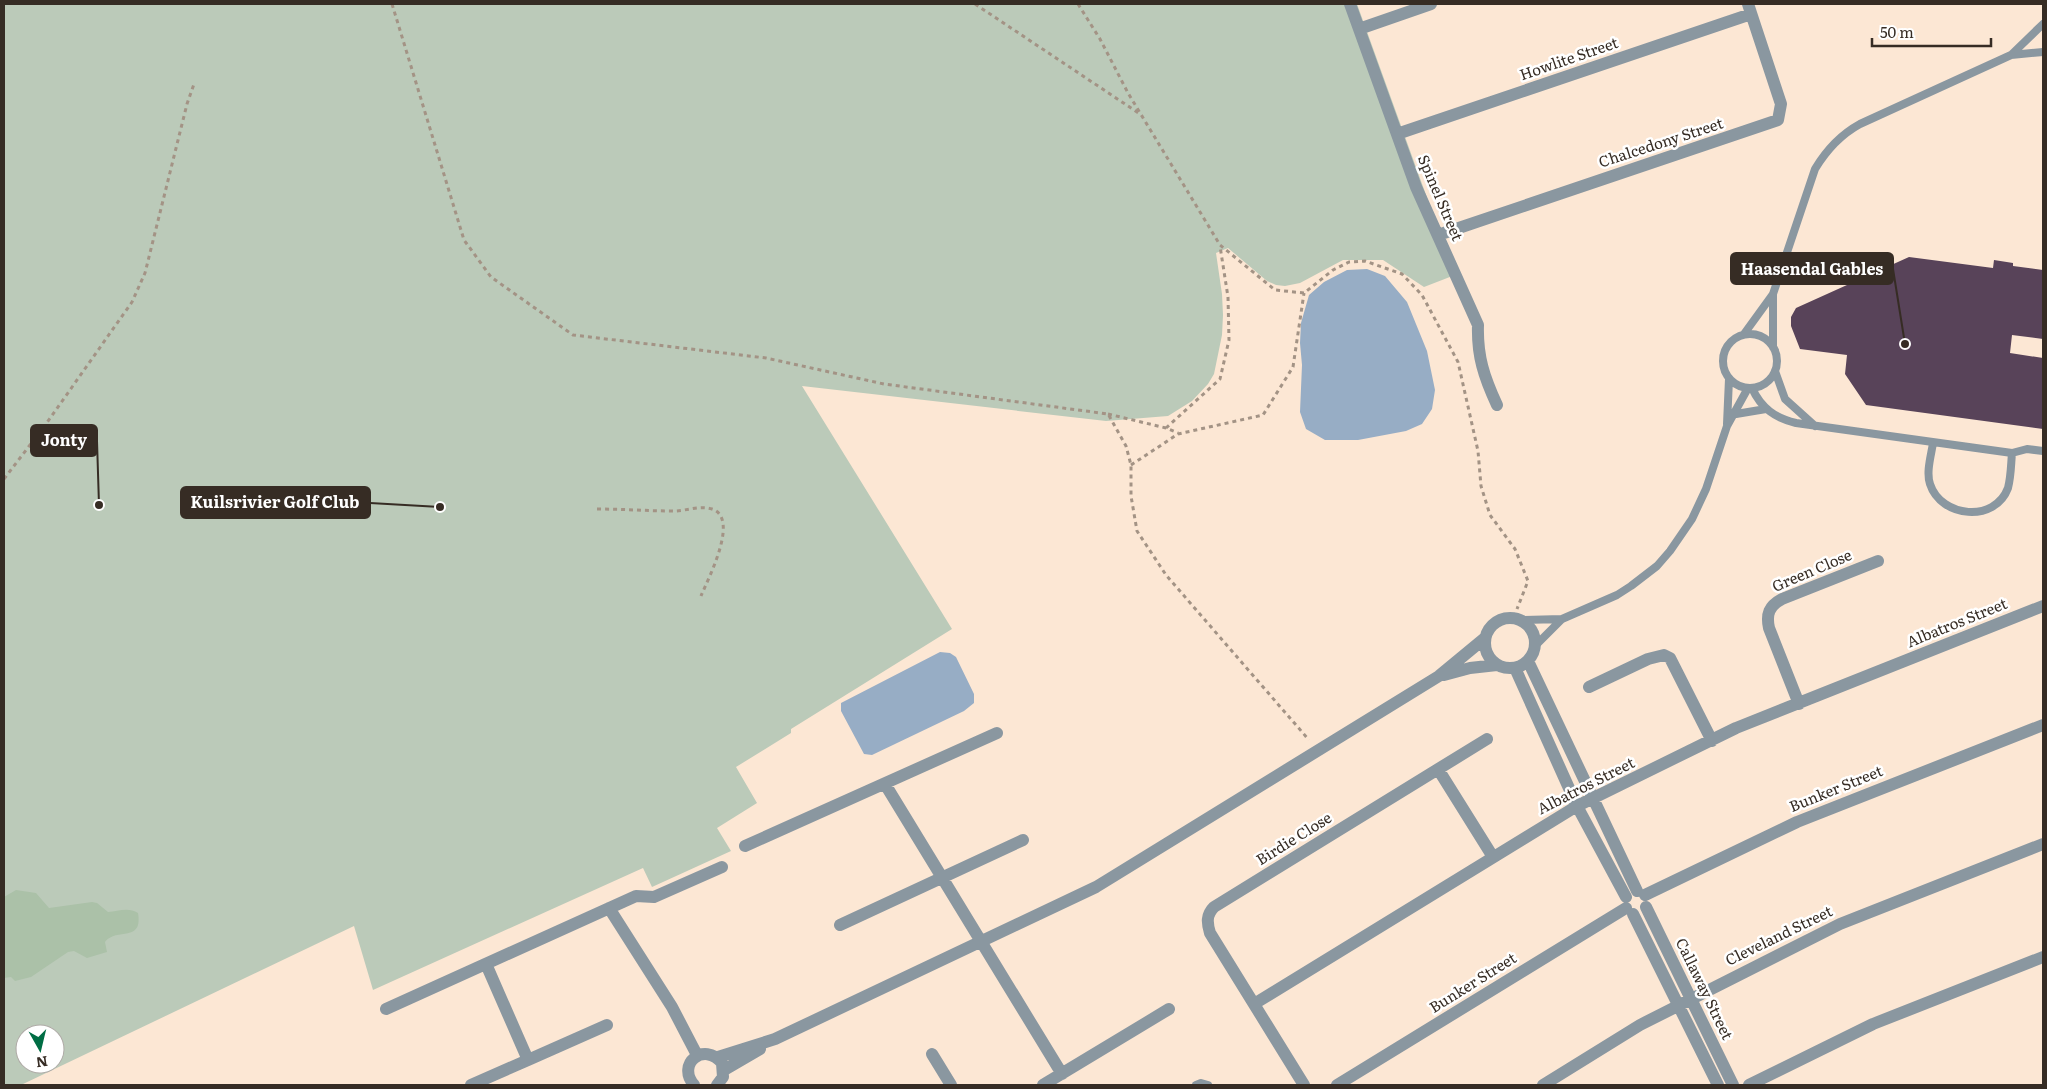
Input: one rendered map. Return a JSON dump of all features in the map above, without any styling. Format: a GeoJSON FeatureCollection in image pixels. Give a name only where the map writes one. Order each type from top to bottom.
{"type":"FeatureCollection","features":[{"type":"Feature","properties":{"kind":"street","name":"Spinel Street"},"geometry":{"type":"LineString","coordinates":[[1350,4],[1416,187],[1478,325],[1477,344],[1482,371],[1497,405]]}},
{"type":"Feature","properties":{"kind":"street"},"geometry":{"type":"LineString","coordinates":[[1359,29],[1431,4]]}},
{"type":"Feature","properties":{"kind":"street","name":"Howlite Street"},"geometry":{"type":"LineString","coordinates":[[1397,134],[1750,9]]}},
{"type":"Feature","properties":{"kind":"street","name":"Chalcedony Street"},"geometry":{"type":"LineString","coordinates":[[1438,235],[1778,120],[1780,104],[1750,9]]}},
{"type":"Feature","properties":{"kind":"street","name":"Green Close"},"geometry":{"type":"LineString","coordinates":[[1799,704],[1769,628],[1767,619],[1770,608],[1782,599],[1878,561]]}},
{"type":"Feature","properties":{"kind":"street","name":"Albatros Street"},"geometry":{"type":"LineString","coordinates":[[1254,1004],[1577,806],[1736,728],[2043,606]]}},
{"type":"Feature","properties":{"kind":"street"},"geometry":{"type":"LineString","coordinates":[[1440,676],[1470,668],[1497,665],[1515,668],[1528,661],[1535,646],[1535,640],[1530,628],[1516,619],[1501,620],[1496,623],[1491,627],[1485,638],[1484,644],[1488,656],[1497,665]]}},
{"type":"Feature","properties":{"kind":"street"},"geometry":{"type":"LineString","coordinates":[[718,1058],[775,1038],[1115,877],[1440,676],[1485,638]]}},
{"type":"Feature","properties":{"kind":"street"},"geometry":{"type":"LineString","coordinates":[[1589,687],[1648,659],[1664,655],[1670,658],[1712,741]]}},
{"type":"Feature","properties":{"kind":"street","name":"Callaway Street"},"geometry":{"type":"LineString","coordinates":[[1528,661],[1592,799],[1678,1004],[1718,1085]]}},
{"type":"Feature","properties":{"kind":"street","name":"Callaway Street"},"geometry":{"type":"LineString","coordinates":[[1515,668],[1577,806],[1636,902],[1691,998],[1733,1085]]}},
{"type":"Feature","properties":{"kind":"street","name":"Bunker Street"},"geometry":{"type":"LineString","coordinates":[[1336,1085],[1636,902],[1797,822],[2043,724]]}},
{"type":"Feature","properties":{"kind":"street"},"geometry":{"type":"LineString","coordinates":[[745,846],[997,734]]}},
{"type":"Feature","properties":{"kind":"street","name":"Birdie Close"},"geometry":{"type":"LineString","coordinates":[[1254,1004],[1210,933],[1207,919],[1209,912],[1214,907],[1487,739]]}},
{"type":"Feature","properties":{"kind":"street"},"geometry":{"type":"LineString","coordinates":[[1438,769],[1493,858]]}},
{"type":"Feature","properties":{"kind":"street"},"geometry":{"type":"LineString","coordinates":[[885,784],[1062,1074]]}},
{"type":"Feature","properties":{"kind":"street"},"geometry":{"type":"LineString","coordinates":[[840,925],[1023,840]]}},
{"type":"Feature","properties":{"kind":"street","name":"Cleveland Street"},"geometry":{"type":"LineString","coordinates":[[1543,1085],[1640,1025],[1678,1004],[1840,924],[2043,844]]}},
{"type":"Feature","properties":{"kind":"street"},"geometry":{"type":"LineString","coordinates":[[386,1009],[636,896],[654,897],[722,867]]}},
{"type":"Feature","properties":{"kind":"street"},"geometry":{"type":"LineString","coordinates":[[609,908],[672,1007],[697,1055]]}},
{"type":"Feature","properties":{"kind":"street"},"geometry":{"type":"LineString","coordinates":[[1749,1085],[1873,1024],[2043,957]]}},
{"type":"Feature","properties":{"kind":"street"},"geometry":{"type":"LineString","coordinates":[[486,964],[528,1060]]}},
{"type":"Feature","properties":{"kind":"street"},"geometry":{"type":"LineString","coordinates":[[1254,1004],[1304,1085]]}},
{"type":"Feature","properties":{"kind":"street"},"geometry":{"type":"LineString","coordinates":[[1043,1085],[1169,1009]]}},
{"type":"Feature","properties":{"kind":"street"},"geometry":{"type":"LineString","coordinates":[[472,1085],[607,1025]]}},
{"type":"Feature","properties":{"kind":"street"},"geometry":{"type":"LineString","coordinates":[[724,1070],[752,1055],[775,1038]]}},
{"type":"Feature","properties":{"kind":"street"},"geometry":{"type":"LineString","coordinates":[[694,1085],[688,1073],[692,1060],[697,1055],[704,1053],[718,1058],[722,1063],[724,1070],[719,1085]]}},
{"type":"Feature","properties":{"kind":"street"},"geometry":{"type":"LineString","coordinates":[[932,1054],[952,1085]]}},
{"type":"Feature","properties":{"kind":"lane"},"geometry":{"type":"LineString","coordinates":[[2012,55],[2043,24]]}},
{"type":"Feature","properties":{"kind":"lane"},"geometry":{"type":"LineString","coordinates":[[1535,646],[1562,619],[1616,595],[1631,586],[1651,571],[1682,536],[1701,501],[1727,426],[1729,379],[1723,366],[1724,352],[1732,341],[1744,334],[1772,294],[1815,169],[1831,146],[1849,130],[1860,124],[2012,55],[2043,52]]}},
{"type":"Feature","properties":{"kind":"lane"},"geometry":{"type":"LineString","coordinates":[[1729,379],[1738,386],[1750,388],[1766,383],[1775,371],[1777,363],[1773,346],[1772,294]]}},
{"type":"Feature","properties":{"kind":"lane"},"geometry":{"type":"LineString","coordinates":[[1744,334],[1760,336],[1773,346]]}},
{"type":"Feature","properties":{"kind":"lane"},"geometry":{"type":"LineString","coordinates":[[1775,371],[1785,399],[1816,427]]}},
{"type":"Feature","properties":{"kind":"lane"},"geometry":{"type":"LineString","coordinates":[[1750,388],[1766,409],[1785,420],[1816,427],[2012,453],[2027,449],[2043,451]]}},
{"type":"Feature","properties":{"kind":"lane"},"geometry":{"type":"LineString","coordinates":[[1727,426],[1750,388]]}},
{"type":"Feature","properties":{"kind":"lane"},"geometry":{"type":"LineString","coordinates":[[1736,414],[1766,409]]}},
{"type":"Feature","properties":{"kind":"lane"},"geometry":{"type":"LineString","coordinates":[[1933,443],[1928,476],[1930,485],[1940,500],[1955,510],[1963,512],[1982,511],[2004,495],[2008,487],[2012,453]]}},
{"type":"Feature","properties":{"kind":"lane"},"geometry":{"type":"LineString","coordinates":[[1516,619],[1562,619]]}},
{"type":"Feature","properties":{"kind":"lane"},"geometry":{"type":"LineString","coordinates":[[1196,1085],[1201,1083],[1208,1085]]}},
{"type":"Feature","properties":{"kind":"path"},"geometry":{"type":"LineString","coordinates":[[392,4],[464,240],[491,277],[573,335],[766,358],[884,384],[1108,414],[1166,428],[1178,434]]}},
{"type":"Feature","properties":{"kind":"path"},"geometry":{"type":"LineString","coordinates":[[975,4],[1142,116]]}},
{"type":"Feature","properties":{"kind":"path"},"geometry":{"type":"LineString","coordinates":[[1078,4],[1100,39],[1142,116],[1220,245],[1275,290],[1304,292],[1333,270],[1349,262],[1365,261],[1402,274],[1422,295],[1458,362],[1478,451],[1481,486],[1490,515],[1515,549],[1528,581],[1516,619]]}},
{"type":"Feature","properties":{"kind":"path"},"geometry":{"type":"LineString","coordinates":[[4,479],[46,424],[132,302],[145,273],[187,104],[194,84]]}},
{"type":"Feature","properties":{"kind":"path"},"geometry":{"type":"LineString","coordinates":[[1166,428],[1220,379],[1229,340],[1228,297],[1220,245]]}},
{"type":"Feature","properties":{"kind":"path"},"geometry":{"type":"LineString","coordinates":[[1131,465],[1178,434],[1263,415],[1293,367],[1304,292]]}},
{"type":"Feature","properties":{"kind":"path"},"geometry":{"type":"LineString","coordinates":[[1108,414],[1126,446],[1131,465],[1130,496],[1136,531],[1166,575],[1318,751]]}},
{"type":"Feature","properties":{"kind":"path"},"geometry":{"type":"LineString","coordinates":[[597,509],[634,508],[668,511],[704,507],[714,509],[720,514],[723,524],[723,538],[701,596]]}},
{"type":"Feature","properties":{"kind":"green space"},"geometry":{"type":"Polygon","coordinates":[[[4,4],[1357,4],[1455,275],[1424,287],[1383,260],[1343,260],[1300,283],[1285,286],[1267,281],[1228,248],[1216,253],[1223,315],[1222,335],[1214,374],[1208,384],[1192,401],[1168,416],[1106,421],[802,386],[952,629],[791,729],[791,733],[736,767],[757,803],[717,828],[731,851],[652,887],[643,868],[373,990],[354,926],[65,1064],[65,1024],[15,1024],[15,1074],[44,1074],[21,1085],[4,1085],[4,4]]]}},
{"type":"Feature","properties":{"kind":"green space"},"geometry":{"type":"Polygon","coordinates":[[[16,890],[36,893],[49,908],[92,902],[97,903],[108,912],[135,911],[138,913],[139,922],[137,928],[133,931],[116,935],[105,942],[107,952],[87,958],[74,951],[68,952],[31,977],[15,981],[11,977],[4,978],[4,897],[16,890]]]}},
{"type":"Feature","properties":{"kind":"water"},"geometry":{"type":"Polygon","coordinates":[[[1367,269],[1385,276],[1407,302],[1427,351],[1435,390],[1432,409],[1422,424],[1406,431],[1358,440],[1325,440],[1306,429],[1300,412],[1301,323],[1309,295],[1324,282],[1347,270],[1367,269]]]}},
{"type":"Feature","properties":{"kind":"water"},"geometry":{"type":"Polygon","coordinates":[[[940,652],[950,653],[956,657],[974,694],[974,703],[964,711],[872,755],[864,754],[841,711],[841,703],[940,652]]]}},
{"type":"Feature","properties":{"kind":"building"},"geometry":{"type":"Polygon","coordinates":[[[1909,257],[1993,268],[1994,260],[2013,263],[2013,266],[2043,270],[2043,339],[2012,335],[2010,353],[2043,358],[2043,429],[1866,405],[1845,374],[1847,355],[1800,349],[1791,326],[1791,317],[1796,308],[1909,257]]]}},
{"type":"Feature","properties":{"kind":"place","name":"Haasendal Gables"},"geometry":{"type":"Point","coordinates":[1905,344]}},
{"type":"Feature","properties":{"kind":"place","name":"Jonty"},"geometry":{"type":"Point","coordinates":[99,505]}},
{"type":"Feature","properties":{"kind":"place","name":"Kuilsrivier Golf Club"},"geometry":{"type":"Point","coordinates":[440,507]}}]}
